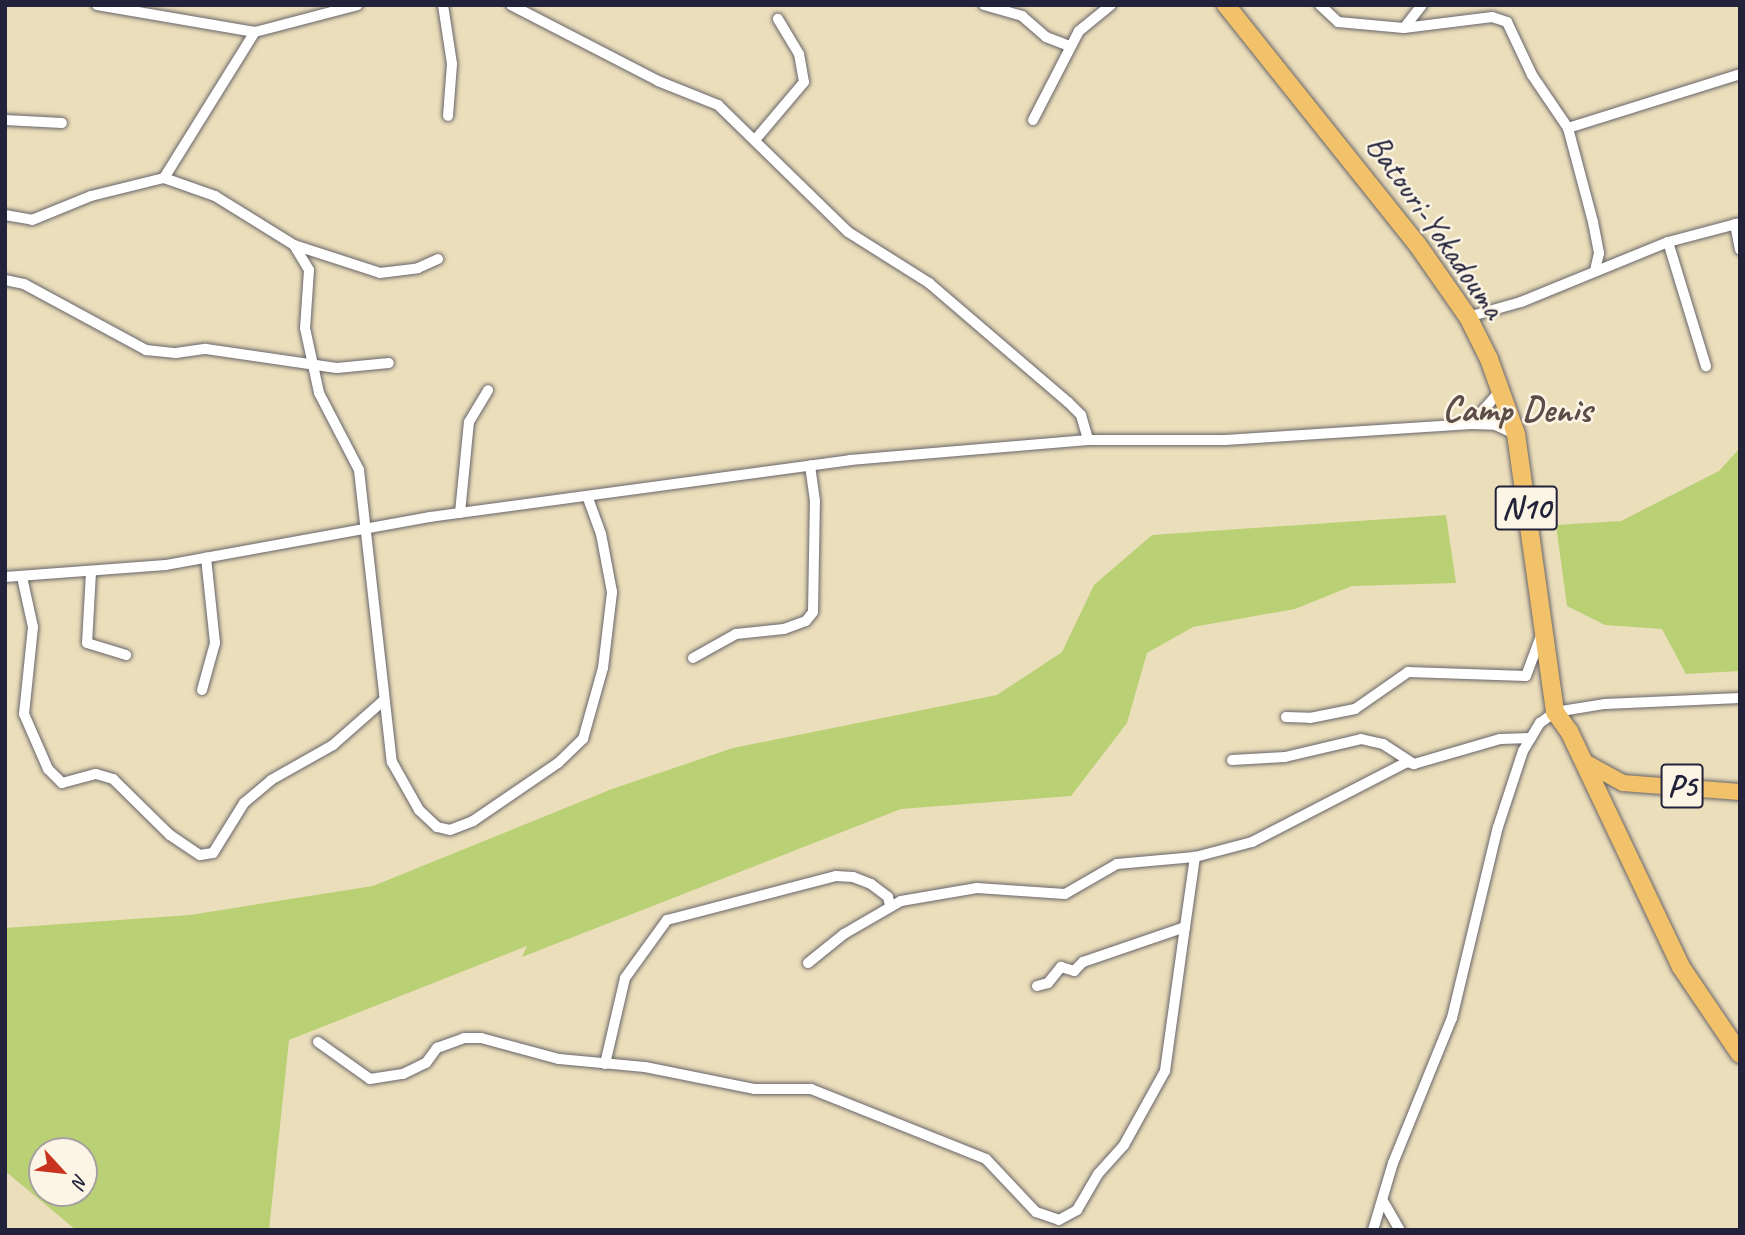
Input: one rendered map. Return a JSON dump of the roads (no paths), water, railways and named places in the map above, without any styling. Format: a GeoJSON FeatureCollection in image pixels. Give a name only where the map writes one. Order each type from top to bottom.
{"type":"FeatureCollection","features":[{"type":"Feature","properties":{"kind":"highway","name":"Batouri-Yokadouma"},"geometry":{"type":"LineString","coordinates":[[1226,5],[1393,213],[1468,317],[1516,434],[1546,631],[1555,712],[1583,761],[1601,805],[1681,967],[1740,1054]]}},
{"type":"Feature","properties":{"kind":"main road","name":"P5"},"geometry":{"type":"LineString","coordinates":[[1583,761],[1623,783],[1740,792]]}},
{"type":"Feature","properties":{"kind":"main road","name":"P5"},"geometry":{"type":"LineString","coordinates":[[1601,805],[1623,783]]}},
{"type":"Feature","properties":{"kind":"street"},"geometry":{"type":"LineString","coordinates":[[97,5],[255,32],[358,5]]}},
{"type":"Feature","properties":{"kind":"street"},"geometry":{"type":"LineString","coordinates":[[443,5],[452,64],[448,116]]}},
{"type":"Feature","properties":{"kind":"street"},"geometry":{"type":"LineString","coordinates":[[511,5],[659,81],[718,105],[848,232],[929,283],[1068,402],[1081,415],[1088,440]]}},
{"type":"Feature","properties":{"kind":"street"},"geometry":{"type":"LineString","coordinates":[[984,5],[1022,16],[1046,37],[1069,47]]}},
{"type":"Feature","properties":{"kind":"street"},"geometry":{"type":"LineString","coordinates":[[1033,120],[1069,47],[1086,21],[1111,5]]}},
{"type":"Feature","properties":{"kind":"street"},"geometry":{"type":"LineString","coordinates":[[1320,5],[1338,22],[1404,28],[1492,17],[1507,22],[1532,75],[1568,128],[1599,253],[1595,271]]}},
{"type":"Feature","properties":{"kind":"street"},"geometry":{"type":"LineString","coordinates":[[1404,28],[1422,5]]}},
{"type":"Feature","properties":{"kind":"street"},"geometry":{"type":"LineString","coordinates":[[755,140],[804,82],[799,54],[778,19]]}},
{"type":"Feature","properties":{"kind":"street"},"geometry":{"type":"LineString","coordinates":[[164,178],[255,32]]}},
{"type":"Feature","properties":{"kind":"street"},"geometry":{"type":"LineString","coordinates":[[1568,128],[1740,74]]}},
{"type":"Feature","properties":{"kind":"street"},"geometry":{"type":"LineString","coordinates":[[5,120],[62,123]]}},
{"type":"Feature","properties":{"kind":"street"},"geometry":{"type":"LineString","coordinates":[[5,215],[32,220],[91,196],[164,178],[215,196],[294,245],[386,274],[438,259]]}},
{"type":"Feature","properties":{"kind":"street"},"geometry":{"type":"LineString","coordinates":[[1468,317],[1521,302],[1668,242],[1737,223],[1740,250]]}},
{"type":"Feature","properties":{"kind":"street"},"geometry":{"type":"LineString","coordinates":[[1668,242],[1706,366]]}},
{"type":"Feature","properties":{"kind":"street"},"geometry":{"type":"LineString","coordinates":[[294,245],[309,270],[305,328],[319,393],[359,470],[363,530],[392,762],[419,810],[437,827],[462,827],[575,751],[594,707],[611,618],[610,574],[588,498]]}},
{"type":"Feature","properties":{"kind":"street"},"geometry":{"type":"LineString","coordinates":[[1599,253],[1611,265]]}},
{"type":"Feature","properties":{"kind":"street"},"geometry":{"type":"LineString","coordinates":[[5,280],[24,284],[146,350],[176,353],[206,349],[337,368],[389,363]]}},
{"type":"Feature","properties":{"kind":"street"},"geometry":{"type":"LineString","coordinates":[[460,513],[468,422],[488,390]]}},
{"type":"Feature","properties":{"kind":"street"},"geometry":{"type":"LineString","coordinates":[[1471,425],[1500,391]]}},
{"type":"Feature","properties":{"kind":"street"},"geometry":{"type":"LineString","coordinates":[[5,577],[91,572],[206,557],[460,513],[588,498],[810,465],[1088,440],[1225,440],[1471,425],[1495,425],[1516,434]]}},
{"type":"Feature","properties":{"kind":"street"},"geometry":{"type":"LineString","coordinates":[[693,658],[736,634],[785,629],[806,621],[813,612],[815,501],[810,465]]}},
{"type":"Feature","properties":{"kind":"street"},"geometry":{"type":"LineString","coordinates":[[202,690],[215,643],[206,557]]}},
{"type":"Feature","properties":{"kind":"street"},"geometry":{"type":"LineString","coordinates":[[91,572],[87,643],[126,655]]}},
{"type":"Feature","properties":{"kind":"street"},"geometry":{"type":"LineString","coordinates":[[22,577],[33,627],[24,714],[48,769],[62,783],[106,775],[170,835],[200,855],[213,853],[244,803],[271,780],[333,745],[384,700]]}},
{"type":"Feature","properties":{"kind":"street"},"geometry":{"type":"LineString","coordinates":[[1286,717],[1310,718],[1355,709],[1408,671],[1526,676],[1537,637],[1546,631]]}},
{"type":"Feature","properties":{"kind":"street"},"geometry":{"type":"LineString","coordinates":[[1373,1230],[1414,1107],[1452,1018],[1498,827],[1523,751],[1540,723],[1555,712],[1623,702],[1740,698]]}},
{"type":"Feature","properties":{"kind":"street"},"geometry":{"type":"LineString","coordinates":[[808,963],[890,905],[977,888],[1065,894],[1117,864],[1195,857],[1252,842],[1407,762],[1414,764],[1500,739],[1531,738]]}},
{"type":"Feature","properties":{"kind":"street"},"geometry":{"type":"LineString","coordinates":[[1232,760],[1285,757],[1361,740],[1383,744],[1414,764]]}},
{"type":"Feature","properties":{"kind":"street"},"geometry":{"type":"LineString","coordinates":[[317,1042],[370,1079],[403,1074],[426,1063],[437,1048],[464,1038],[491,1040],[559,1059],[754,1089],[811,1088],[986,1159],[1036,1212],[1059,1220],[1076,1210],[1124,1145],[1164,1072],[1195,857]]}},
{"type":"Feature","properties":{"kind":"street"},"geometry":{"type":"LineString","coordinates":[[605,1064],[625,978],[667,920],[835,876],[871,884],[888,897],[890,905]]}},
{"type":"Feature","properties":{"kind":"street"},"geometry":{"type":"LineString","coordinates":[[1037,986],[1048,983],[1061,967],[1074,971],[1083,962],[1185,927]]}},
{"type":"Feature","properties":{"kind":"street"},"geometry":{"type":"LineString","coordinates":[[1383,1201],[1400,1230]]}},
{"type":"Feature","properties":{"kind":"district","name":"Camp Denis"},"geometry":{"type":"Point","coordinates":[1517,409]}}]}
